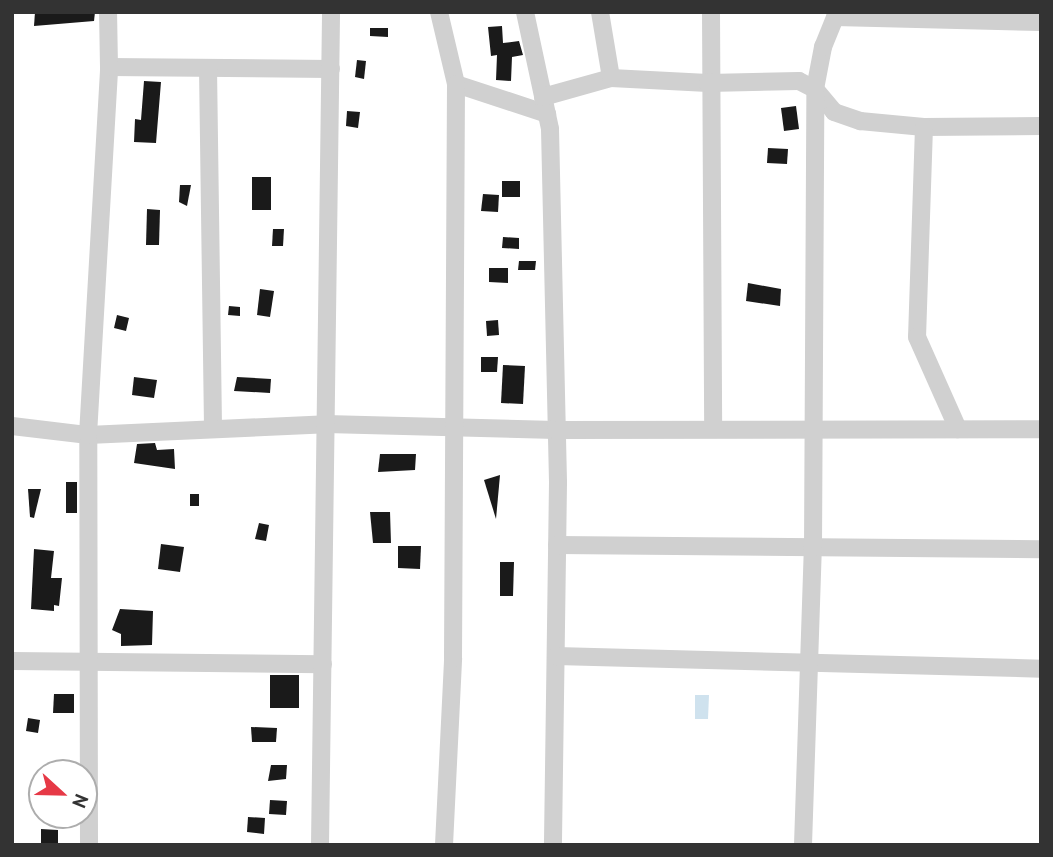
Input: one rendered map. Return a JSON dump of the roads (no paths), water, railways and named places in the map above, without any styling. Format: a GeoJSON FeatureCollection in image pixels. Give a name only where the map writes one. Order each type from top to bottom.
{"type":"FeatureCollection","features":[{"type":"Feature","properties":{"kind":"street"},"geometry":{"type":"LineString","coordinates":[[89,845],[88,435],[109,66],[108,12]]}},
{"type":"Feature","properties":{"kind":"street"},"geometry":{"type":"LineString","coordinates":[[320,845],[331,12]]}},
{"type":"Feature","properties":{"kind":"street"},"geometry":{"type":"LineString","coordinates":[[439,12],[456,84],[452,427],[453,658],[444,845]]}},
{"type":"Feature","properties":{"kind":"street"},"geometry":{"type":"LineString","coordinates":[[525,12],[545,105],[556,430],[553,845]]}},
{"type":"Feature","properties":{"kind":"street"},"geometry":{"type":"LineString","coordinates":[[600,12],[611,78]]}},
{"type":"Feature","properties":{"kind":"street"},"geometry":{"type":"LineString","coordinates":[[711,12],[708,83],[713,429]]}},
{"type":"Feature","properties":{"kind":"street"},"geometry":{"type":"LineString","coordinates":[[803,845],[815,429],[815,89],[823,47],[836,14],[1041,22]]}},
{"type":"Feature","properties":{"kind":"street"},"geometry":{"type":"LineString","coordinates":[[109,66],[331,69]]}},
{"type":"Feature","properties":{"kind":"street"},"geometry":{"type":"LineString","coordinates":[[208,68],[213,427]]}},
{"type":"Feature","properties":{"kind":"street"},"geometry":{"type":"LineString","coordinates":[[456,84],[545,105],[611,78],[708,83],[799,81],[815,89],[834,112],[860,121],[924,127],[1041,126]]}},
{"type":"Feature","properties":{"kind":"street"},"geometry":{"type":"LineString","coordinates":[[924,127],[917,337],[923,359],[958,429]]}},
{"type":"Feature","properties":{"kind":"street"},"geometry":{"type":"LineString","coordinates":[[12,426],[88,435],[213,427],[326,425],[556,430],[1041,429]]}},
{"type":"Feature","properties":{"kind":"street"},"geometry":{"type":"LineString","coordinates":[[557,545],[1041,549]]}},
{"type":"Feature","properties":{"kind":"street"},"geometry":{"type":"LineString","coordinates":[[556,656],[1041,669]]}},
{"type":"Feature","properties":{"kind":"street"},"geometry":{"type":"LineString","coordinates":[[12,661],[323,664]]}},
{"type":"Feature","properties":{"kind":"water"},"geometry":{"type":"Polygon","coordinates":[[[695,695],[709,695],[708,719],[695,719],[695,695]]]}}]}
